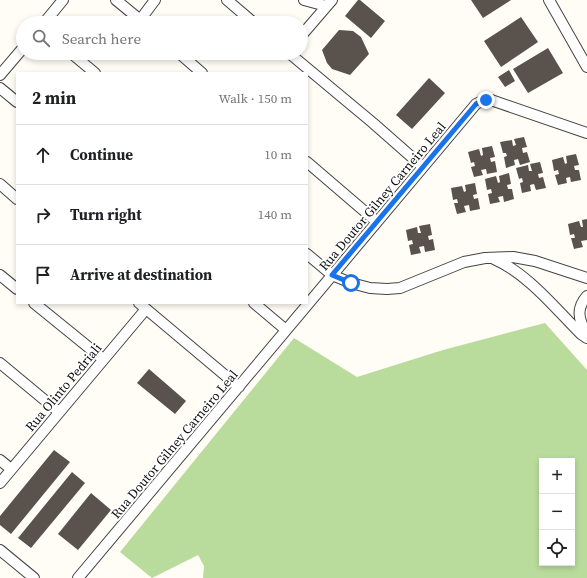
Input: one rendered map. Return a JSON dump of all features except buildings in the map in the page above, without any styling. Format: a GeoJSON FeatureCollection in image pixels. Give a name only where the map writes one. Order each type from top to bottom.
{"type":"FeatureCollection","features":[{"type":"Feature","properties":{"kind":"street"},"geometry":{"type":"LineString","coordinates":[[50,16],[63,0]]}},
{"type":"Feature","properties":{"kind":"street"},"geometry":{"type":"LineString","coordinates":[[116,0],[136,16]]}},
{"type":"Feature","properties":{"kind":"street"},"geometry":{"type":"LineString","coordinates":[[145,16],[155,0]]}},
{"type":"Feature","properties":{"kind":"street"},"geometry":{"type":"LineString","coordinates":[[304,0],[329,3]]}},
{"type":"Feature","properties":{"kind":"street"},"geometry":{"type":"LineString","coordinates":[[549,0],[587,67]]}},
{"type":"Feature","properties":{"kind":"street"},"geometry":{"type":"LineString","coordinates":[[232,2],[247,16]]}},
{"type":"Feature","properties":{"kind":"street"},"geometry":{"type":"LineString","coordinates":[[308,28],[329,3]]}},
{"type":"Feature","properties":{"kind":"street"},"geometry":{"type":"LineString","coordinates":[[0,75],[16,56]]}},
{"type":"Feature","properties":{"kind":"street"},"geometry":{"type":"LineString","coordinates":[[79,60],[94,72]]}},
{"type":"Feature","properties":{"kind":"street"},"geometry":{"type":"LineString","coordinates":[[187,60],[201,72]]}},
{"type":"Feature","properties":{"kind":"street"},"geometry":{"type":"LineString","coordinates":[[297,60],[423,167]]}},
{"type":"Feature","properties":{"kind":"street"},"geometry":{"type":"LineString","coordinates":[[0,88],[16,101]]}},
{"type":"Feature","properties":{"kind":"street","name":"Rua Doutor Gilney Carneiro Leal"},"geometry":{"type":"LineString","coordinates":[[308,304],[476,104],[482,101],[491,100],[587,133]]}},
{"type":"Feature","properties":{"kind":"street"},"geometry":{"type":"LineString","coordinates":[[308,163],[377,222]]}},
{"type":"Feature","properties":{"kind":"street"},"geometry":{"type":"LineString","coordinates":[[0,184],[16,198]]}},
{"type":"Feature","properties":{"kind":"street"},"geometry":{"type":"LineString","coordinates":[[308,255],[332,275],[351,283],[370,288],[400,288],[464,262],[477,259],[513,257],[535,261],[587,278]]}},
{"type":"Feature","properties":{"kind":"street"},"geometry":{"type":"LineString","coordinates":[[492,258],[512,268],[528,280],[581,334],[587,338]]}},
{"type":"Feature","properties":{"kind":"street"},"geometry":{"type":"LineString","coordinates":[[0,275],[16,288]]}},
{"type":"Feature","properties":{"kind":"street"},"geometry":{"type":"LineString","coordinates":[[587,296],[581,305],[579,316],[582,326],[587,333]]}},
{"type":"Feature","properties":{"kind":"street"},"geometry":{"type":"LineString","coordinates":[[35,304],[103,359]]}},
{"type":"Feature","properties":{"kind":"street"},"geometry":{"type":"LineString","coordinates":[[255,304],[286,330]]}},
{"type":"Feature","properties":{"kind":"street","name":"Rua Doutor Gilney Carneiro Leal"},"geometry":{"type":"LineString","coordinates":[[78,578],[308,304]]}},
{"type":"Feature","properties":{"kind":"street"},"geometry":{"type":"LineString","coordinates":[[142,306],[239,387]]}},
{"type":"Feature","properties":{"kind":"street","name":"Rua Olinto Pedriali"},"geometry":{"type":"LineString","coordinates":[[0,483],[103,359],[142,306]]}},
{"type":"Feature","properties":{"kind":"street"},"geometry":{"type":"LineString","coordinates":[[0,363],[59,412]]}},
{"type":"Feature","properties":{"kind":"street"},"geometry":{"type":"LineString","coordinates":[[0,460],[11,469]]}},
{"type":"Feature","properties":{"kind":"street"},"geometry":{"type":"LineString","coordinates":[[0,550],[34,578]]}},
{"type":"Feature","properties":{"kind":"green space"},"geometry":{"type":"Polygon","coordinates":[[[545,323],[587,370],[587,578],[203,578],[204,566],[198,555],[152,578],[120,552],[294,338],[357,377],[443,350],[545,323]]]}},
{"type":"Feature","properties":{"kind":"route"},"geometry":{"type":"LineString","coordinates":[[351,283],[332,275],[476,104],[486,100]]}}]}
